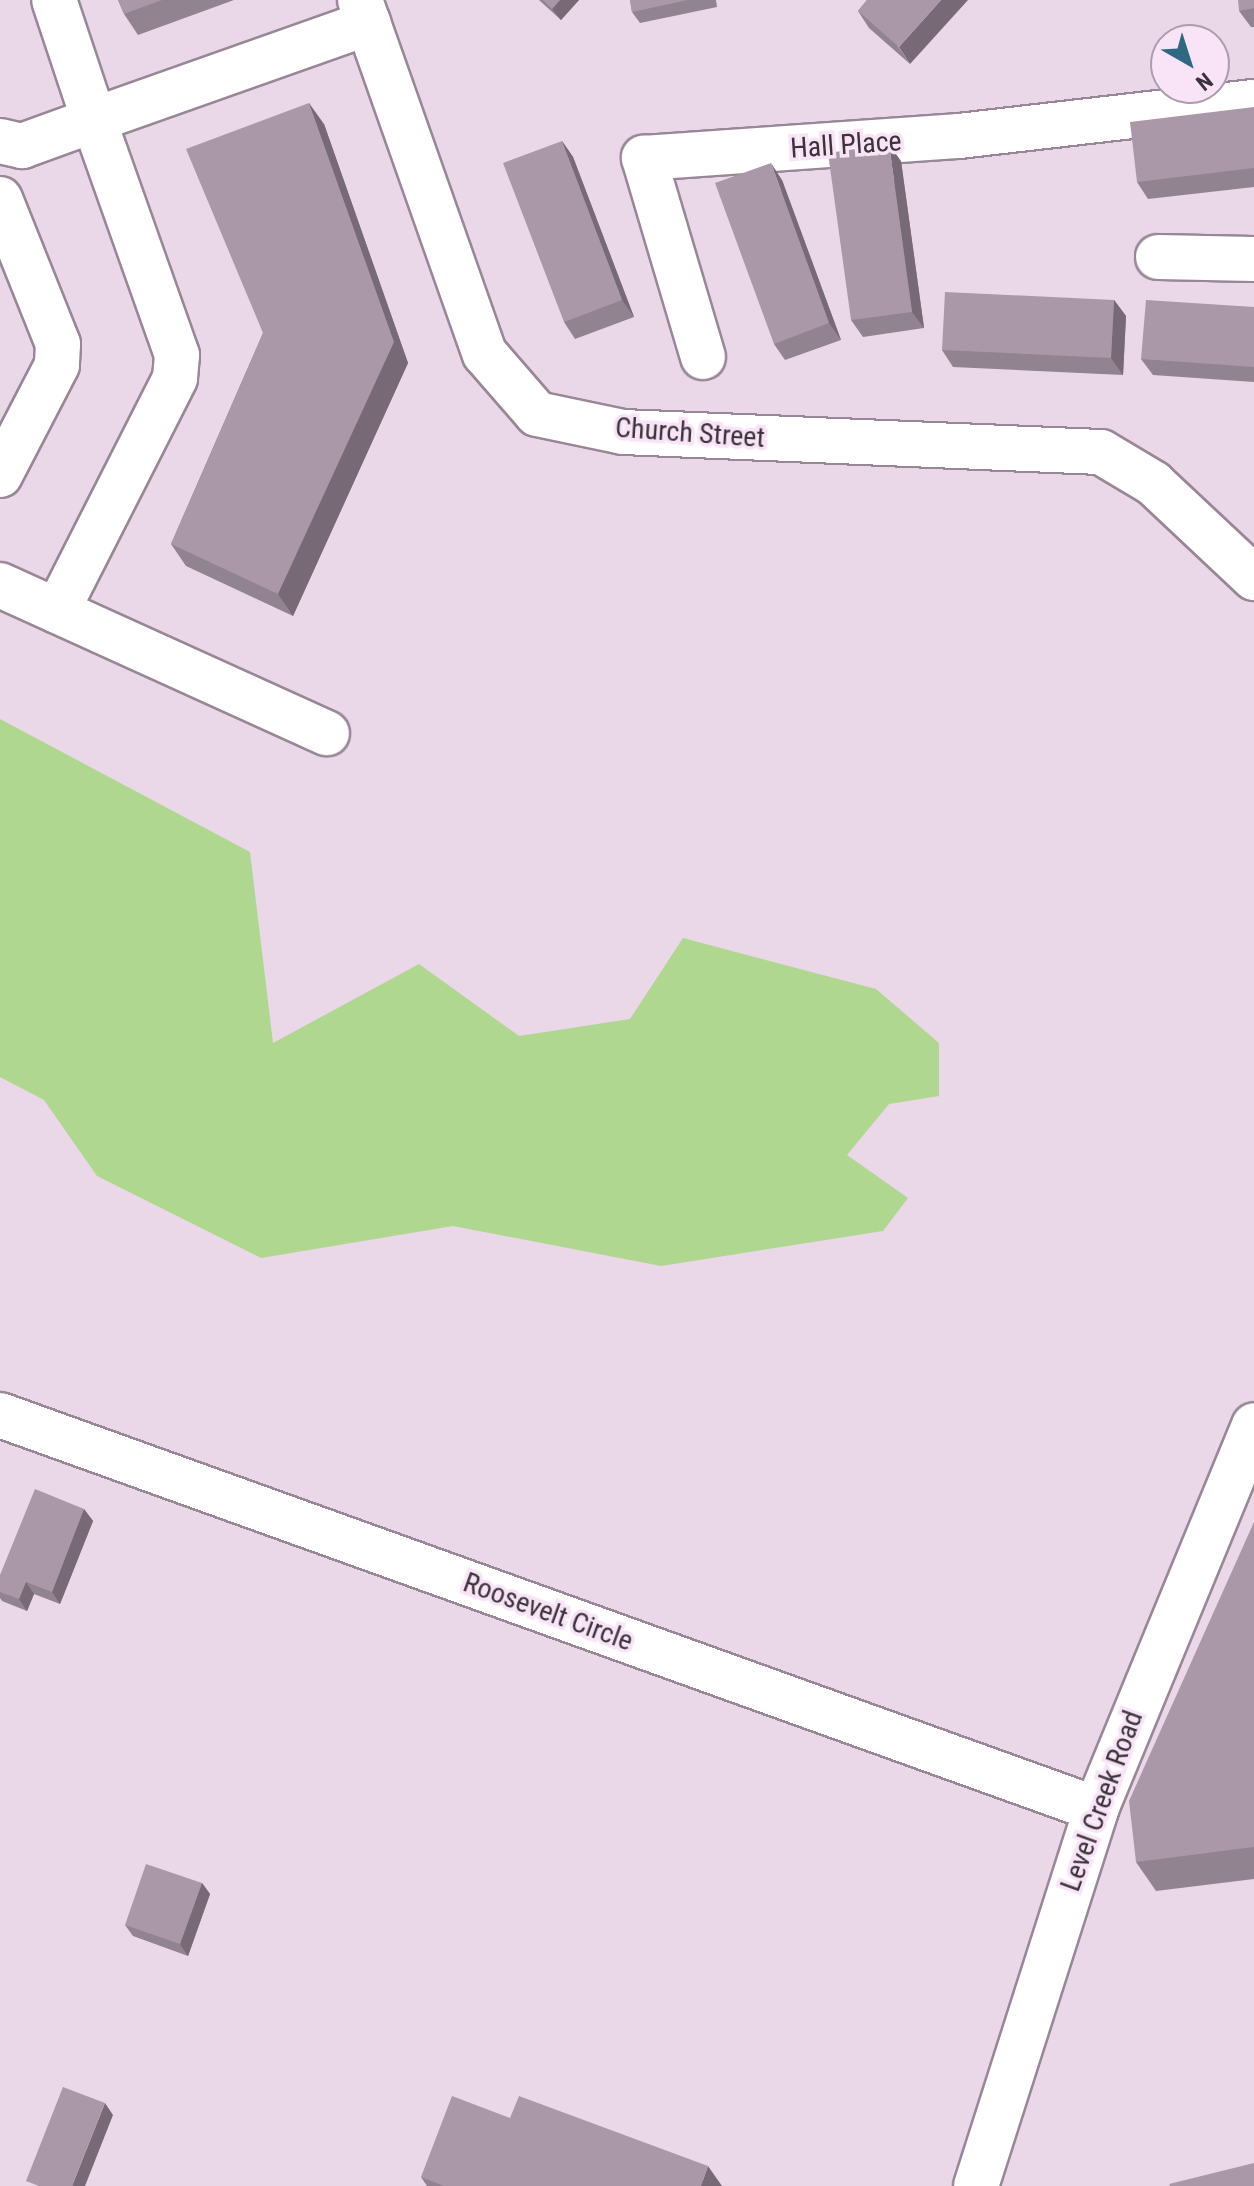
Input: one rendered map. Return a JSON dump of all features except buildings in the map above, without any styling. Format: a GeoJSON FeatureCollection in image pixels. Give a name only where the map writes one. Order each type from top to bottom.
{"type":"FeatureCollection","features":[{"type":"Feature","properties":{"kind":"street"},"geometry":{"type":"LineString","coordinates":[[54,0],[177,355],[175,378],[57,611]]}},
{"type":"Feature","properties":{"kind":"street"},"geometry":{"type":"LineString","coordinates":[[0,141],[22,146],[364,11]]}},
{"type":"Feature","properties":{"kind":"street","name":"Church Street"},"geometry":{"type":"LineString","coordinates":[[364,11],[485,354],[537,414],[623,432],[1101,452],[1153,483],[1254,578]]}},
{"type":"Feature","properties":{"kind":"street","name":"Hall Place"},"geometry":{"type":"LineString","coordinates":[[703,357],[644,158],[959,136],[1254,102]]}},
{"type":"Feature","properties":{"kind":"street"},"geometry":{"type":"LineString","coordinates":[[0,199],[58,344],[57,365],[0,475]]}},
{"type":"Feature","properties":{"kind":"street"},"geometry":{"type":"LineString","coordinates":[[1158,257],[1254,259]]}},
{"type":"Feature","properties":{"kind":"street"},"geometry":{"type":"LineString","coordinates":[[0,585],[327,733]]}},
{"type":"Feature","properties":{"kind":"street","name":"Roosevelt Circle"},"geometry":{"type":"LineString","coordinates":[[0,1415],[1096,1809]]}},
{"type":"Feature","properties":{"kind":"street","name":"Level Creek Road"},"geometry":{"type":"LineString","coordinates":[[976,2186],[1096,1809],[1254,1425]]}},
{"type":"Feature","properties":{"kind":"green space"},"geometry":{"type":"Polygon","coordinates":[[[0,719],[250,852],[273,1043],[419,964],[519,1036],[630,1019],[683,938],[876,989],[939,1043],[939,1096],[889,1104],[847,1155],[908,1198],[883,1231],[661,1266],[453,1226],[261,1258],[97,1176],[44,1100],[0,1077],[0,719]]]}}]}
